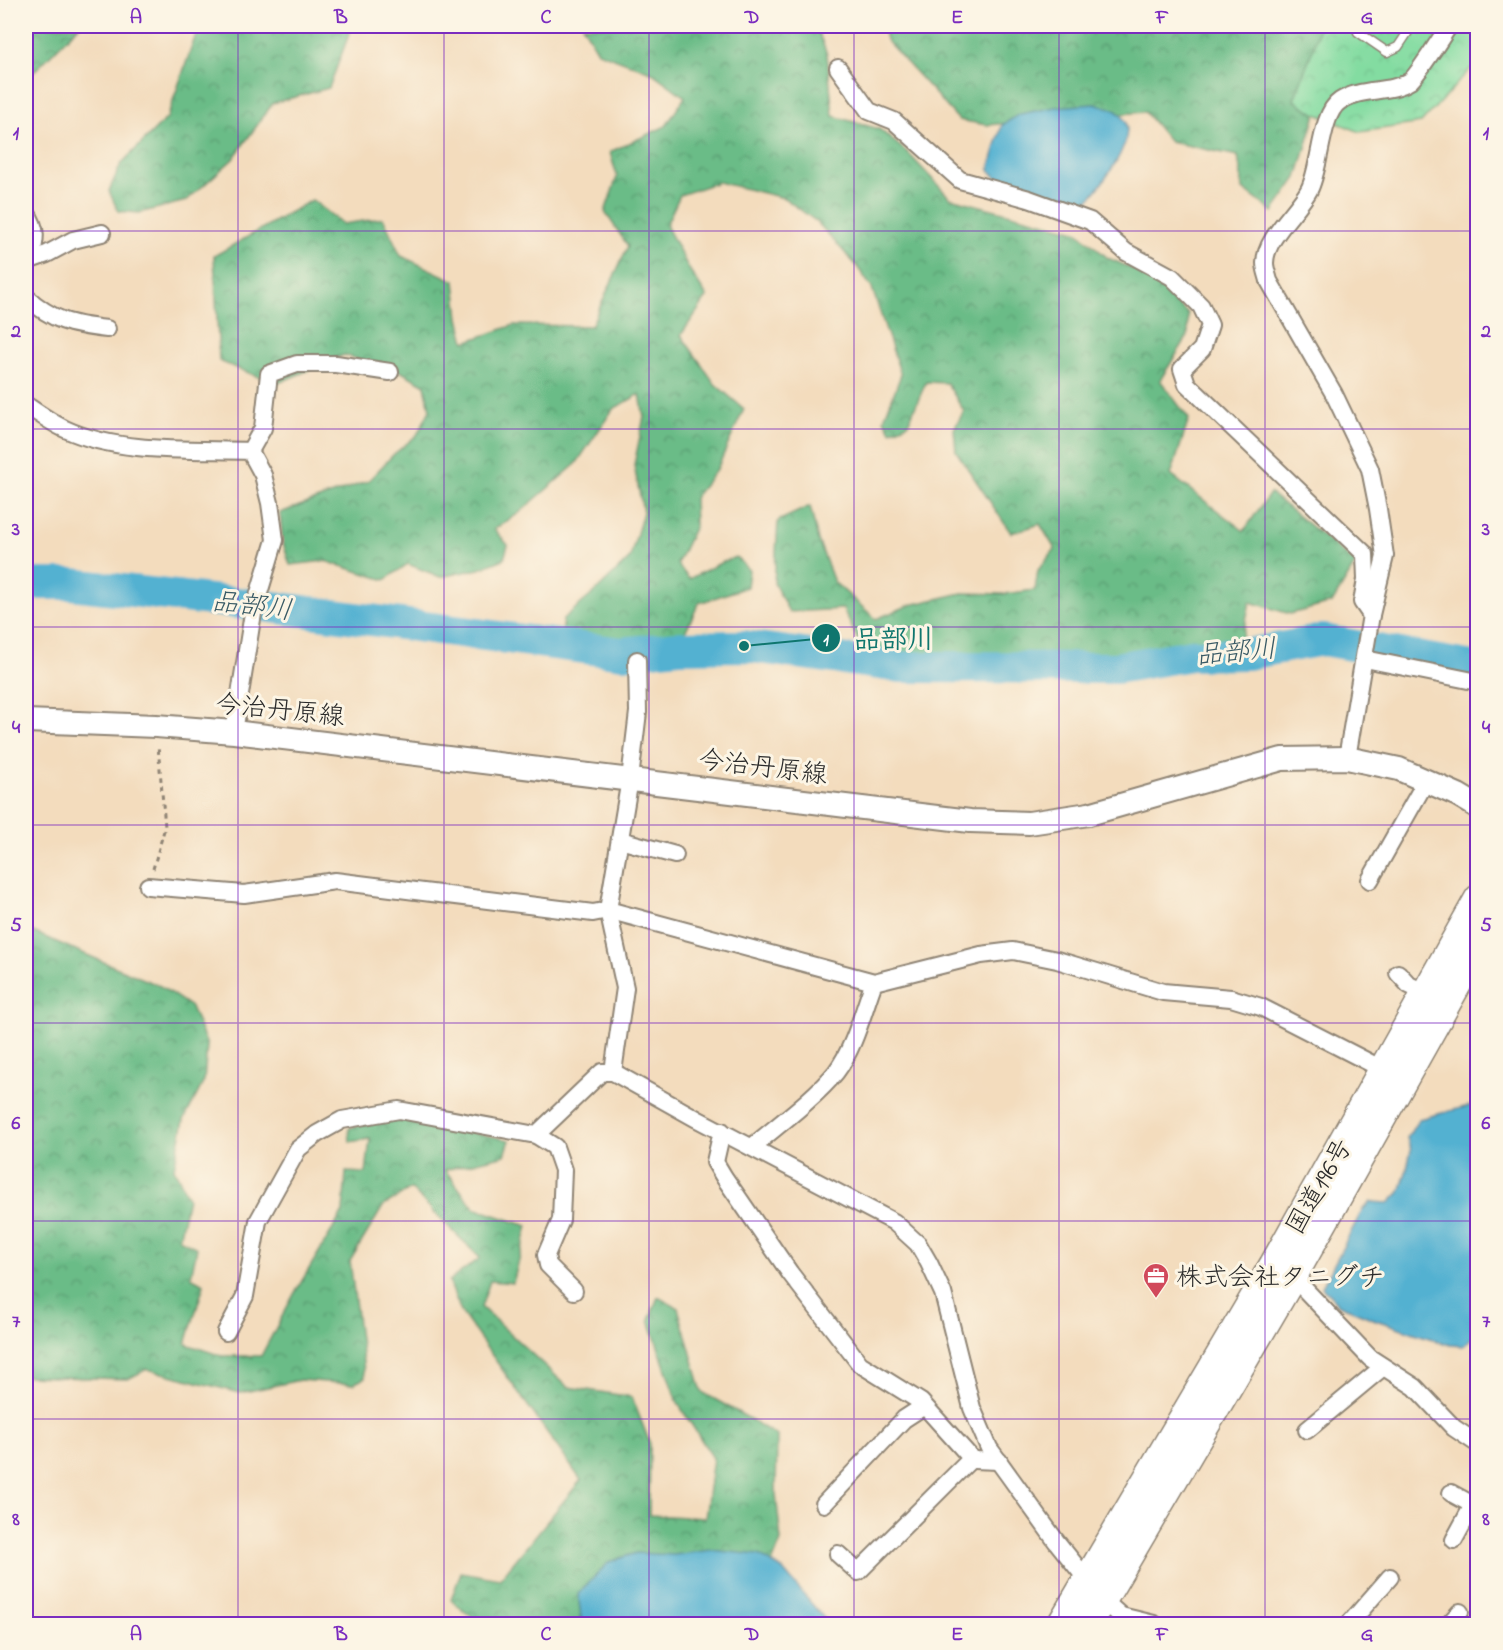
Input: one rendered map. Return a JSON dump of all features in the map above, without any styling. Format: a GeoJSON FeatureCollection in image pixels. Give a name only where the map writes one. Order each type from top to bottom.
{"type":"FeatureCollection","features":[{"type":"Feature","properties":{"kind":"highway","name":"国道196号"},"geometry":{"type":"LineString","coordinates":[[1283,1271],[1384,1070],[1478,899]]}},
{"type":"Feature","properties":{"kind":"highway","name":"国道196号"},"geometry":{"type":"LineString","coordinates":[[1061,1624],[1096,1591],[1283,1271],[1478,948]]}},
{"type":"Feature","properties":{"kind":"highway","name":"国道196号"},"geometry":{"type":"LineString","coordinates":[[1089,1624],[1096,1591]]}},
{"type":"Feature","properties":{"kind":"main road","name":"今治丹原線"},"geometry":{"type":"LineString","coordinates":[[26,721],[156,726],[234,732],[970,820],[1029,823],[1089,814],[1282,759],[1347,758],[1399,769],[1458,795],[1478,807]]}},
{"type":"Feature","properties":{"kind":"street"},"geometry":{"type":"LineString","coordinates":[[1347,758],[1371,615],[1385,556],[1370,469],[1334,394],[1269,281],[1265,263],[1270,244],[1310,189],[1327,120],[1338,101],[1359,93],[1393,87],[1411,80],[1449,26]]}},
{"type":"Feature","properties":{"kind":"street"},"geometry":{"type":"LineString","coordinates":[[838,68],[869,111],[894,121],[960,180],[1029,199],[1090,221],[1126,252],[1172,277],[1201,306],[1210,325],[1202,349],[1182,369],[1187,384],[1365,554],[1366,579],[1362,602],[1371,615]]}},
{"type":"Feature","properties":{"kind":"street"},"geometry":{"type":"LineString","coordinates":[[26,213],[34,224],[35,243],[28,262]]}},
{"type":"Feature","properties":{"kind":"street"},"geometry":{"type":"LineString","coordinates":[[28,262],[73,240],[102,233]]}},
{"type":"Feature","properties":{"kind":"street"},"geometry":{"type":"LineString","coordinates":[[26,297],[60,321],[78,326],[107,329]]}},
{"type":"Feature","properties":{"kind":"street"},"geometry":{"type":"LineString","coordinates":[[250,451],[263,428],[269,374],[297,364],[326,364],[390,372]]}},
{"type":"Feature","properties":{"kind":"street"},"geometry":{"type":"LineString","coordinates":[[26,405],[66,429],[112,443],[162,448],[250,451]]}},
{"type":"Feature","properties":{"kind":"street"},"geometry":{"type":"LineString","coordinates":[[234,732],[253,613],[275,540],[263,474],[250,451]]}},
{"type":"Feature","properties":{"kind":"street"},"geometry":{"type":"LineString","coordinates":[[1365,659],[1478,682]]}},
{"type":"Feature","properties":{"kind":"street"},"geometry":{"type":"LineString","coordinates":[[613,1072],[625,988],[608,910],[630,780],[638,712],[637,660]]}},
{"type":"Feature","properties":{"kind":"street"},"geometry":{"type":"LineString","coordinates":[[1370,880],[1426,781]]}},
{"type":"Feature","properties":{"kind":"street"},"geometry":{"type":"LineString","coordinates":[[620,840],[675,855]]}},
{"type":"Feature","properties":{"kind":"street"},"geometry":{"type":"LineString","coordinates":[[148,886],[244,894],[335,881],[593,913],[608,910],[874,982],[981,955],[1013,951],[1057,960],[1163,992],[1231,998],[1261,1007],[1384,1070]]}},
{"type":"Feature","properties":{"kind":"street"},"geometry":{"type":"LineString","coordinates":[[1398,973],[1409,985],[1426,993]]}},
{"type":"Feature","properties":{"kind":"street"},"geometry":{"type":"LineString","coordinates":[[753,1147],[836,1072],[851,1045],[874,982]]}},
{"type":"Feature","properties":{"kind":"street"},"geometry":{"type":"LineString","coordinates":[[537,1136],[602,1072],[613,1072],[894,1222],[918,1244],[943,1293],[972,1408],[989,1449],[1056,1541],[1096,1591],[1121,1616],[1154,1624]]}},
{"type":"Feature","properties":{"kind":"street"},"geometry":{"type":"LineString","coordinates":[[226,1332],[245,1296],[258,1221],[298,1149],[317,1134],[342,1120],[399,1110],[537,1136],[555,1147],[563,1170],[561,1220],[546,1255],[548,1264],[574,1291]]}},
{"type":"Feature","properties":{"kind":"street"},"geometry":{"type":"LineString","coordinates":[[722,1131],[715,1162],[790,1273],[860,1364],[924,1406],[973,1460],[999,1461]]}},
{"type":"Feature","properties":{"kind":"street"},"geometry":{"type":"LineString","coordinates":[[1283,1271],[1370,1358],[1415,1387],[1454,1428],[1478,1444]]}},
{"type":"Feature","properties":{"kind":"street"},"geometry":{"type":"LineString","coordinates":[[1307,1430],[1383,1366]]}},
{"type":"Feature","properties":{"kind":"street"},"geometry":{"type":"LineString","coordinates":[[824,1504],[904,1419],[924,1406]]}},
{"type":"Feature","properties":{"kind":"street"},"geometry":{"type":"LineString","coordinates":[[838,1554],[858,1572],[972,1458]]}},
{"type":"Feature","properties":{"kind":"street"},"geometry":{"type":"LineString","coordinates":[[1451,1492],[1475,1506],[1454,1540]]}},
{"type":"Feature","properties":{"kind":"street"},"geometry":{"type":"LineString","coordinates":[[1349,1624],[1390,1577]]}},
{"type":"Feature","properties":{"kind":"street"},"geometry":{"type":"LineString","coordinates":[[1449,1624],[1460,1612]]}},
{"type":"Feature","properties":{"kind":"lane"},"geometry":{"type":"LineString","coordinates":[[1356,26],[1358,32],[1387,52],[1398,47],[1412,26]]}},
{"type":"Feature","properties":{"kind":"path"},"geometry":{"type":"LineString","coordinates":[[148,886],[165,826],[156,726]]}},
{"type":"Feature","properties":{"kind":"green space"},"geometry":{"type":"Polygon","coordinates":[[[26,26],[79,26],[26,80],[26,26]]]}},
{"type":"Feature","properties":{"kind":"green space"},"geometry":{"type":"Polygon","coordinates":[[[199,26],[352,26],[329,88],[273,103],[233,159],[186,201],[139,213],[118,211],[109,191],[121,164],[167,118],[199,26]]]}},
{"type":"Feature","properties":{"kind":"green space"},"geometry":{"type":"Polygon","coordinates":[[[583,26],[816,26],[827,54],[833,116],[879,129],[908,153],[950,198],[1076,231],[1108,258],[1147,275],[1188,314],[1188,336],[1160,380],[1189,419],[1171,475],[1244,531],[1270,493],[1356,563],[1332,603],[1290,614],[1250,602],[1242,638],[1135,658],[905,658],[864,652],[843,609],[789,612],[774,583],[778,521],[810,506],[818,540],[834,582],[876,619],[910,605],[962,593],[1004,594],[1035,590],[1038,570],[1055,549],[1040,524],[1011,533],[956,451],[954,429],[964,411],[947,383],[926,382],[908,424],[891,431],[884,419],[901,375],[872,288],[856,265],[817,222],[784,198],[718,182],[680,195],[666,225],[707,297],[681,335],[715,384],[744,409],[717,469],[694,498],[695,526],[677,564],[689,579],[736,557],[749,570],[747,587],[699,603],[684,634],[622,646],[562,638],[563,619],[630,558],[643,512],[634,465],[644,417],[640,394],[613,409],[576,464],[518,514],[494,529],[508,545],[504,559],[479,569],[440,577],[408,564],[385,580],[325,561],[290,565],[283,543],[280,513],[368,481],[393,455],[417,435],[430,410],[425,385],[400,371],[344,355],[276,384],[219,361],[214,256],[312,200],[343,224],[383,218],[401,256],[455,281],[459,318],[465,342],[514,325],[591,326],[628,246],[605,212],[617,177],[610,152],[666,126],[685,97],[651,72],[598,52],[583,26]]]}},
{"type":"Feature","properties":{"kind":"green space"},"geometry":{"type":"Polygon","coordinates":[[[883,26],[1319,26],[1294,100],[1316,114],[1297,178],[1273,212],[1243,189],[1238,156],[1170,142],[1145,112],[987,125],[959,120],[886,40],[883,26]]]}},
{"type":"Feature","properties":{"kind":"green space"},"geometry":{"type":"Polygon","coordinates":[[[1319,26],[1477,26],[1477,62],[1421,123],[1360,132],[1316,114],[1294,100],[1319,26]]]}},
{"type":"Feature","properties":{"kind":"green space"},"geometry":{"type":"Polygon","coordinates":[[[26,929],[160,986],[191,1007],[207,1045],[204,1081],[184,1120],[174,1168],[188,1198],[179,1239],[197,1248],[191,1277],[204,1284],[186,1344],[222,1356],[261,1356],[294,1294],[343,1212],[346,1172],[366,1173],[370,1139],[350,1142],[349,1128],[399,1118],[510,1140],[505,1155],[445,1170],[474,1208],[528,1226],[513,1283],[490,1281],[481,1307],[568,1387],[632,1397],[650,1444],[649,1515],[705,1518],[713,1458],[677,1402],[649,1320],[658,1297],[678,1308],[702,1392],[777,1436],[776,1494],[781,1541],[759,1597],[764,1624],[480,1624],[451,1600],[461,1572],[500,1579],[581,1480],[461,1312],[449,1281],[480,1258],[411,1189],[384,1205],[350,1261],[365,1378],[353,1384],[300,1380],[240,1393],[147,1369],[128,1379],[26,1376],[26,929]]]}},
{"type":"Feature","properties":{"kind":"water"},"geometry":{"type":"Polygon","coordinates":[[[1094,104],[1111,108],[1120,114],[1126,123],[1126,135],[1115,164],[1080,210],[1053,196],[999,180],[989,170],[1002,125],[1020,114],[1055,107],[1094,104]]]}},
{"type":"Feature","properties":{"kind":"water"},"geometry":{"type":"Polygon","coordinates":[[[1469,1106],[1478,1109],[1478,1332],[1463,1346],[1450,1345],[1339,1305],[1322,1287],[1363,1209],[1371,1202],[1389,1203],[1400,1192],[1411,1150],[1407,1138],[1419,1119],[1469,1106]]]}},
{"type":"Feature","properties":{"kind":"water"},"geometry":{"type":"Polygon","coordinates":[[[711,1550],[759,1555],[782,1569],[829,1624],[582,1624],[578,1594],[609,1562],[636,1553],[674,1555],[711,1550]]]}},
{"type":"Feature","properties":{"kind":"waterway","name":"品部川"},"geometry":{"type":"LineString","coordinates":[[26,584],[71,584],[272,607],[622,653],[679,647],[744,646],[901,667],[1116,668],[1191,655],[1247,654],[1323,640],[1478,668]]}},
{"type":"Feature","properties":{"kind":"place","name":"品部川"},"geometry":{"type":"Point","coordinates":[744,646]}},
{"type":"Feature","properties":{"kind":"place","name":"株式会社タニグチ"},"geometry":{"type":"Point","coordinates":[1156,1299]}}]}
